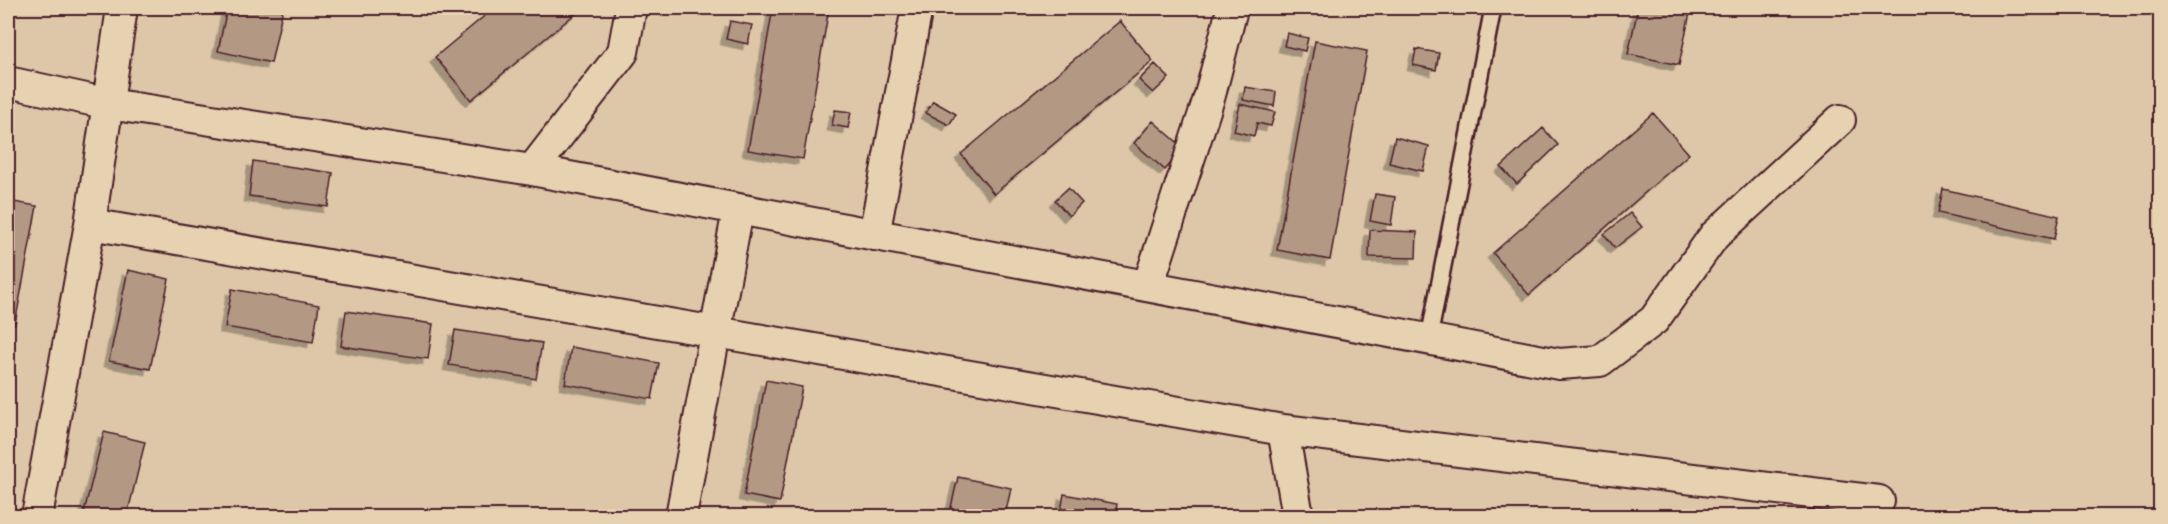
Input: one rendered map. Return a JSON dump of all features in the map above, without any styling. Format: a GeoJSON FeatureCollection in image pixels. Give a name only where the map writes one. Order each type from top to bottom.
{"type":"FeatureCollection","features":[{"type":"Feature","properties":{"kind":"street"},"geometry":{"type":"LineString","coordinates":[[37,516],[90,224],[122,8]]}},
{"type":"Feature","properties":{"kind":"street"},"geometry":{"type":"LineString","coordinates":[[532,170],[623,52],[631,8]]}},
{"type":"Feature","properties":{"kind":"street"},"geometry":{"type":"LineString","coordinates":[[874,235],[917,8]]}},
{"type":"Feature","properties":{"kind":"street"},"geometry":{"type":"LineString","coordinates":[[1148,286],[1210,95],[1231,13]]}},
{"type":"Feature","properties":{"kind":"street"},"geometry":{"type":"LineString","coordinates":[[8,82],[109,104],[532,170],[1559,364],[1600,361],[1654,320],[1714,236],[1840,120]]}},
{"type":"Feature","properties":{"kind":"street"},"geometry":{"type":"LineString","coordinates":[[681,516],[738,210]]}},
{"type":"Feature","properties":{"kind":"street"},"geometry":{"type":"LineString","coordinates":[[90,224],[1283,430],[1879,501]]}},
{"type":"Feature","properties":{"kind":"street"},"geometry":{"type":"LineString","coordinates":[[1283,430],[1298,516]]}},
{"type":"Feature","properties":{"kind":"lane"},"geometry":{"type":"LineString","coordinates":[[1429,338],[1492,8]]}},
{"type":"Feature","properties":{"kind":"building"},"geometry":{"type":"Polygon","coordinates":[[[227,8],[283,8],[271,63],[218,51],[227,8]]]}},
{"type":"Feature","properties":{"kind":"building"},"geometry":{"type":"Polygon","coordinates":[[[494,8],[582,8],[471,100],[435,57],[494,8]]]}},
{"type":"Feature","properties":{"kind":"building"},"geometry":{"type":"Polygon","coordinates":[[[773,8],[829,8],[803,159],[748,150],[773,8]]]}},
{"type":"Feature","properties":{"kind":"building"},"geometry":{"type":"Polygon","coordinates":[[[1638,8],[1691,8],[1679,65],[1628,54],[1638,8]]]}},
{"type":"Feature","properties":{"kind":"building"},"geometry":{"type":"Polygon","coordinates":[[[730,21],[752,25],[748,44],[726,39],[730,21]]]}},
{"type":"Feature","properties":{"kind":"building"},"geometry":{"type":"Polygon","coordinates":[[[1120,21],[1153,61],[994,194],[961,154],[1120,21]]]}},
{"type":"Feature","properties":{"kind":"building"},"geometry":{"type":"Polygon","coordinates":[[[1287,33],[1308,38],[1305,51],[1284,46],[1287,33]]]}},
{"type":"Feature","properties":{"kind":"building"},"geometry":{"type":"Polygon","coordinates":[[[1315,41],[1367,51],[1330,260],[1277,250],[1315,41]]]}},
{"type":"Feature","properties":{"kind":"building"},"geometry":{"type":"Polygon","coordinates":[[[1416,49],[1439,53],[1436,70],[1413,65],[1416,49]]]}},
{"type":"Feature","properties":{"kind":"building"},"geometry":{"type":"Polygon","coordinates":[[[1155,64],[1169,78],[1153,93],[1139,80],[1155,64]]]}},
{"type":"Feature","properties":{"kind":"building"},"geometry":{"type":"Polygon","coordinates":[[[1245,87],[1276,92],[1274,106],[1243,100],[1245,87]]]}},
{"type":"Feature","properties":{"kind":"building"},"geometry":{"type":"Polygon","coordinates":[[[933,101],[956,114],[949,125],[926,113],[933,101]]]}},
{"type":"Feature","properties":{"kind":"building"},"geometry":{"type":"Polygon","coordinates":[[[1240,104],[1275,112],[1271,126],[1257,123],[1254,136],[1234,131],[1240,104]]]}},
{"type":"Feature","properties":{"kind":"building"},"geometry":{"type":"Polygon","coordinates":[[[835,110],[851,112],[848,128],[832,125],[835,110]]]}},
{"type":"Feature","properties":{"kind":"building"},"geometry":{"type":"Polygon","coordinates":[[[1653,113],[1689,154],[1529,295],[1493,253],[1653,113]]]}},
{"type":"Feature","properties":{"kind":"building"},"geometry":{"type":"Polygon","coordinates":[[[1153,121],[1184,148],[1165,170],[1134,143],[1153,121]]]}},
{"type":"Feature","properties":{"kind":"building"},"geometry":{"type":"Polygon","coordinates":[[[1543,128],[1558,145],[1517,184],[1501,167],[1543,128]]]}},
{"type":"Feature","properties":{"kind":"building"},"geometry":{"type":"Polygon","coordinates":[[[1395,137],[1429,146],[1423,171],[1389,163],[1395,137]]]}},
{"type":"Feature","properties":{"kind":"building"},"geometry":{"type":"Polygon","coordinates":[[[253,161],[333,173],[328,207],[249,196],[253,161]]]}},
{"type":"Feature","properties":{"kind":"building"},"geometry":{"type":"Polygon","coordinates":[[[1068,188],[1082,203],[1069,216],[1055,200],[1068,188]]]}},
{"type":"Feature","properties":{"kind":"building"},"geometry":{"type":"Polygon","coordinates":[[[1943,189],[2059,216],[2054,239],[1938,213],[1943,189]]]}},
{"type":"Feature","properties":{"kind":"building"},"geometry":{"type":"Polygon","coordinates":[[[1375,194],[1395,197],[1391,225],[1370,221],[1375,194]]]}},
{"type":"Feature","properties":{"kind":"building"},"geometry":{"type":"Polygon","coordinates":[[[8,201],[37,206],[15,324],[8,323],[8,201]]]}},
{"type":"Feature","properties":{"kind":"building"},"geometry":{"type":"Polygon","coordinates":[[[1630,213],[1642,227],[1615,248],[1604,234],[1630,213]]]}},
{"type":"Feature","properties":{"kind":"building"},"geometry":{"type":"Polygon","coordinates":[[[1370,230],[1417,232],[1416,258],[1369,257],[1370,230]]]}},
{"type":"Feature","properties":{"kind":"building"},"geometry":{"type":"Polygon","coordinates":[[[128,270],[169,279],[150,369],[109,361],[128,270]]]}},
{"type":"Feature","properties":{"kind":"building"},"geometry":{"type":"Polygon","coordinates":[[[232,289],[319,305],[313,342],[225,327],[232,289]]]}},
{"type":"Feature","properties":{"kind":"building"},"geometry":{"type":"Polygon","coordinates":[[[346,311],[433,324],[428,359],[341,346],[346,311]]]}},
{"type":"Feature","properties":{"kind":"building"},"geometry":{"type":"Polygon","coordinates":[[[455,330],[542,343],[536,379],[449,365],[455,330]]]}},
{"type":"Feature","properties":{"kind":"building"},"geometry":{"type":"Polygon","coordinates":[[[571,347],[659,363],[652,399],[565,384],[571,347]]]}},
{"type":"Feature","properties":{"kind":"building"},"geometry":{"type":"Polygon","coordinates":[[[766,380],[802,387],[780,502],[744,495],[766,380]]]}},
{"type":"Feature","properties":{"kind":"building"},"geometry":{"type":"Polygon","coordinates":[[[104,432],[145,442],[127,516],[83,516],[104,432]]]}},
{"type":"Feature","properties":{"kind":"building"},"geometry":{"type":"Polygon","coordinates":[[[958,477],[1011,488],[1005,516],[949,516],[958,477]]]}},
{"type":"Feature","properties":{"kind":"building"},"geometry":{"type":"Polygon","coordinates":[[[1064,494],[1117,504],[1115,516],[1060,516],[1064,494]]]}}]}
